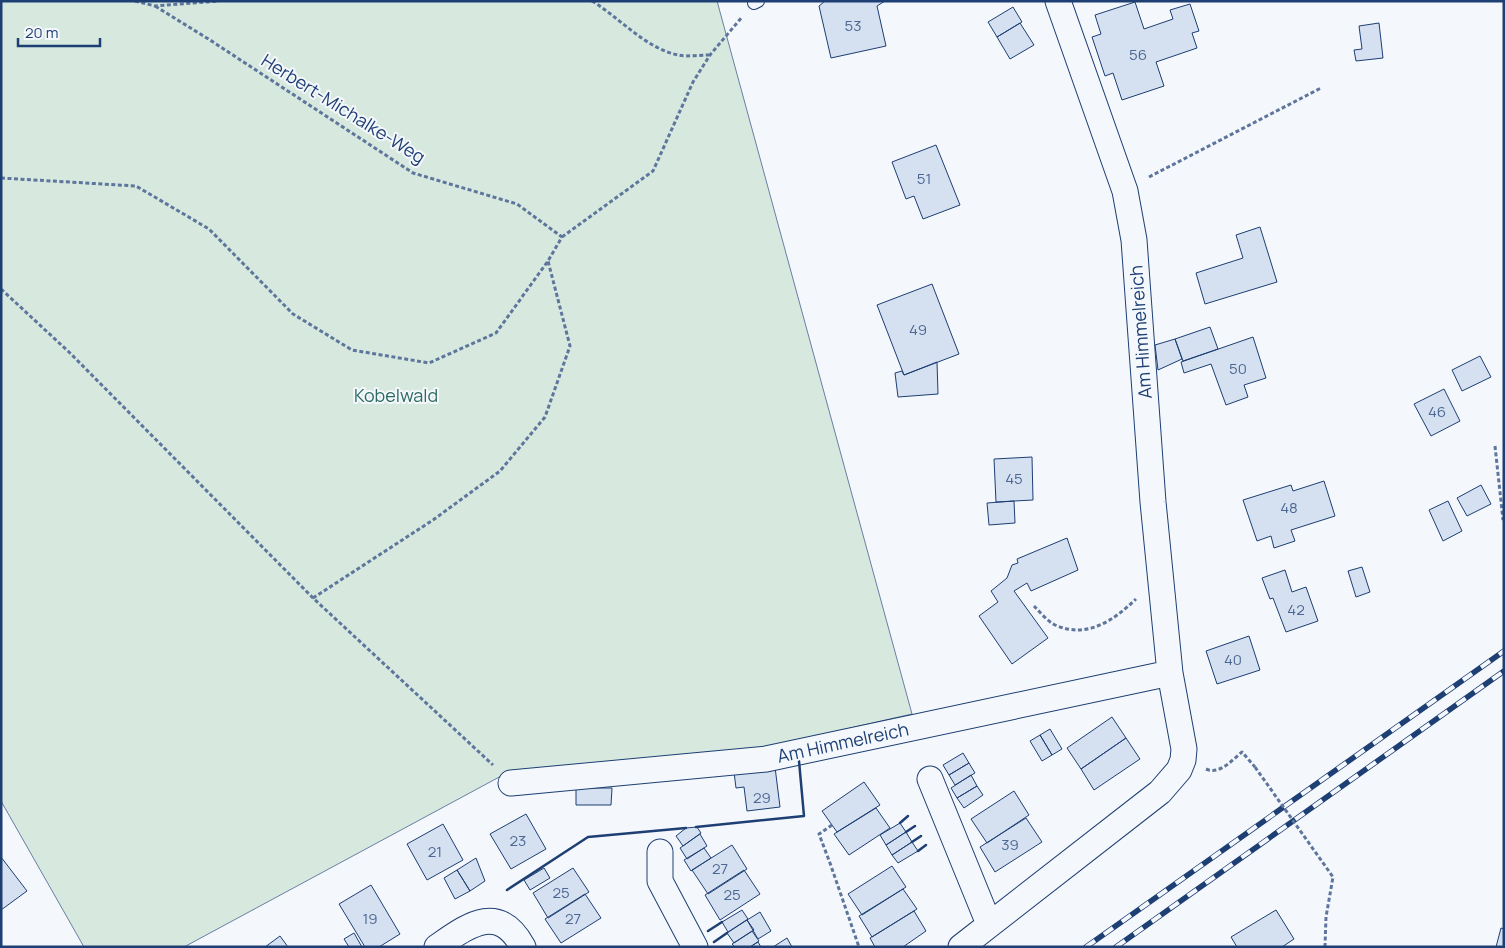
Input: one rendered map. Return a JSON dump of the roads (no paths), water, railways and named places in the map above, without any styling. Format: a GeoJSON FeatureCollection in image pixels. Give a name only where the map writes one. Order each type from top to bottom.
{"type":"FeatureCollection","features":[{"type":"Feature","properties":{"kind":"street","name":"Am Himmelreich"},"geometry":{"type":"LineString","coordinates":[[961,947],[1160,792],[1176,775],[1183,760],[1184,749],[1170,673],[1153,502],[1138,274],[1134,240],[1125,191],[1058,1]]}},
{"type":"Feature","properties":{"kind":"street","name":"Am Himmelreich"},"geometry":{"type":"LineString","coordinates":[[511,783],[766,759],[1170,673]]}},
{"type":"Feature","properties":{"kind":"street"},"geometry":{"type":"LineString","coordinates":[[930,779],[989,924]]}},
{"type":"Feature","properties":{"kind":"street"},"geometry":{"type":"LineString","coordinates":[[660,852],[660,881],[695,947]]}},
{"type":"Feature","properties":{"kind":"street"},"geometry":{"type":"LineString","coordinates":[[437,947],[466,927],[480,922],[496,922],[508,926],[518,937],[523,947]]}},
{"type":"Feature","properties":{"kind":"railway"},"geometry":{"type":"LineString","coordinates":[[1086,947],[1504,651]]}},
{"type":"Feature","properties":{"kind":"railway"},"geometry":{"type":"LineString","coordinates":[[1116,947],[1504,671]]}},
{"type":"Feature","properties":{"kind":"park label","name":"Kobelwald"},"geometry":{"type":"Point","coordinates":[396,396]}}]}
